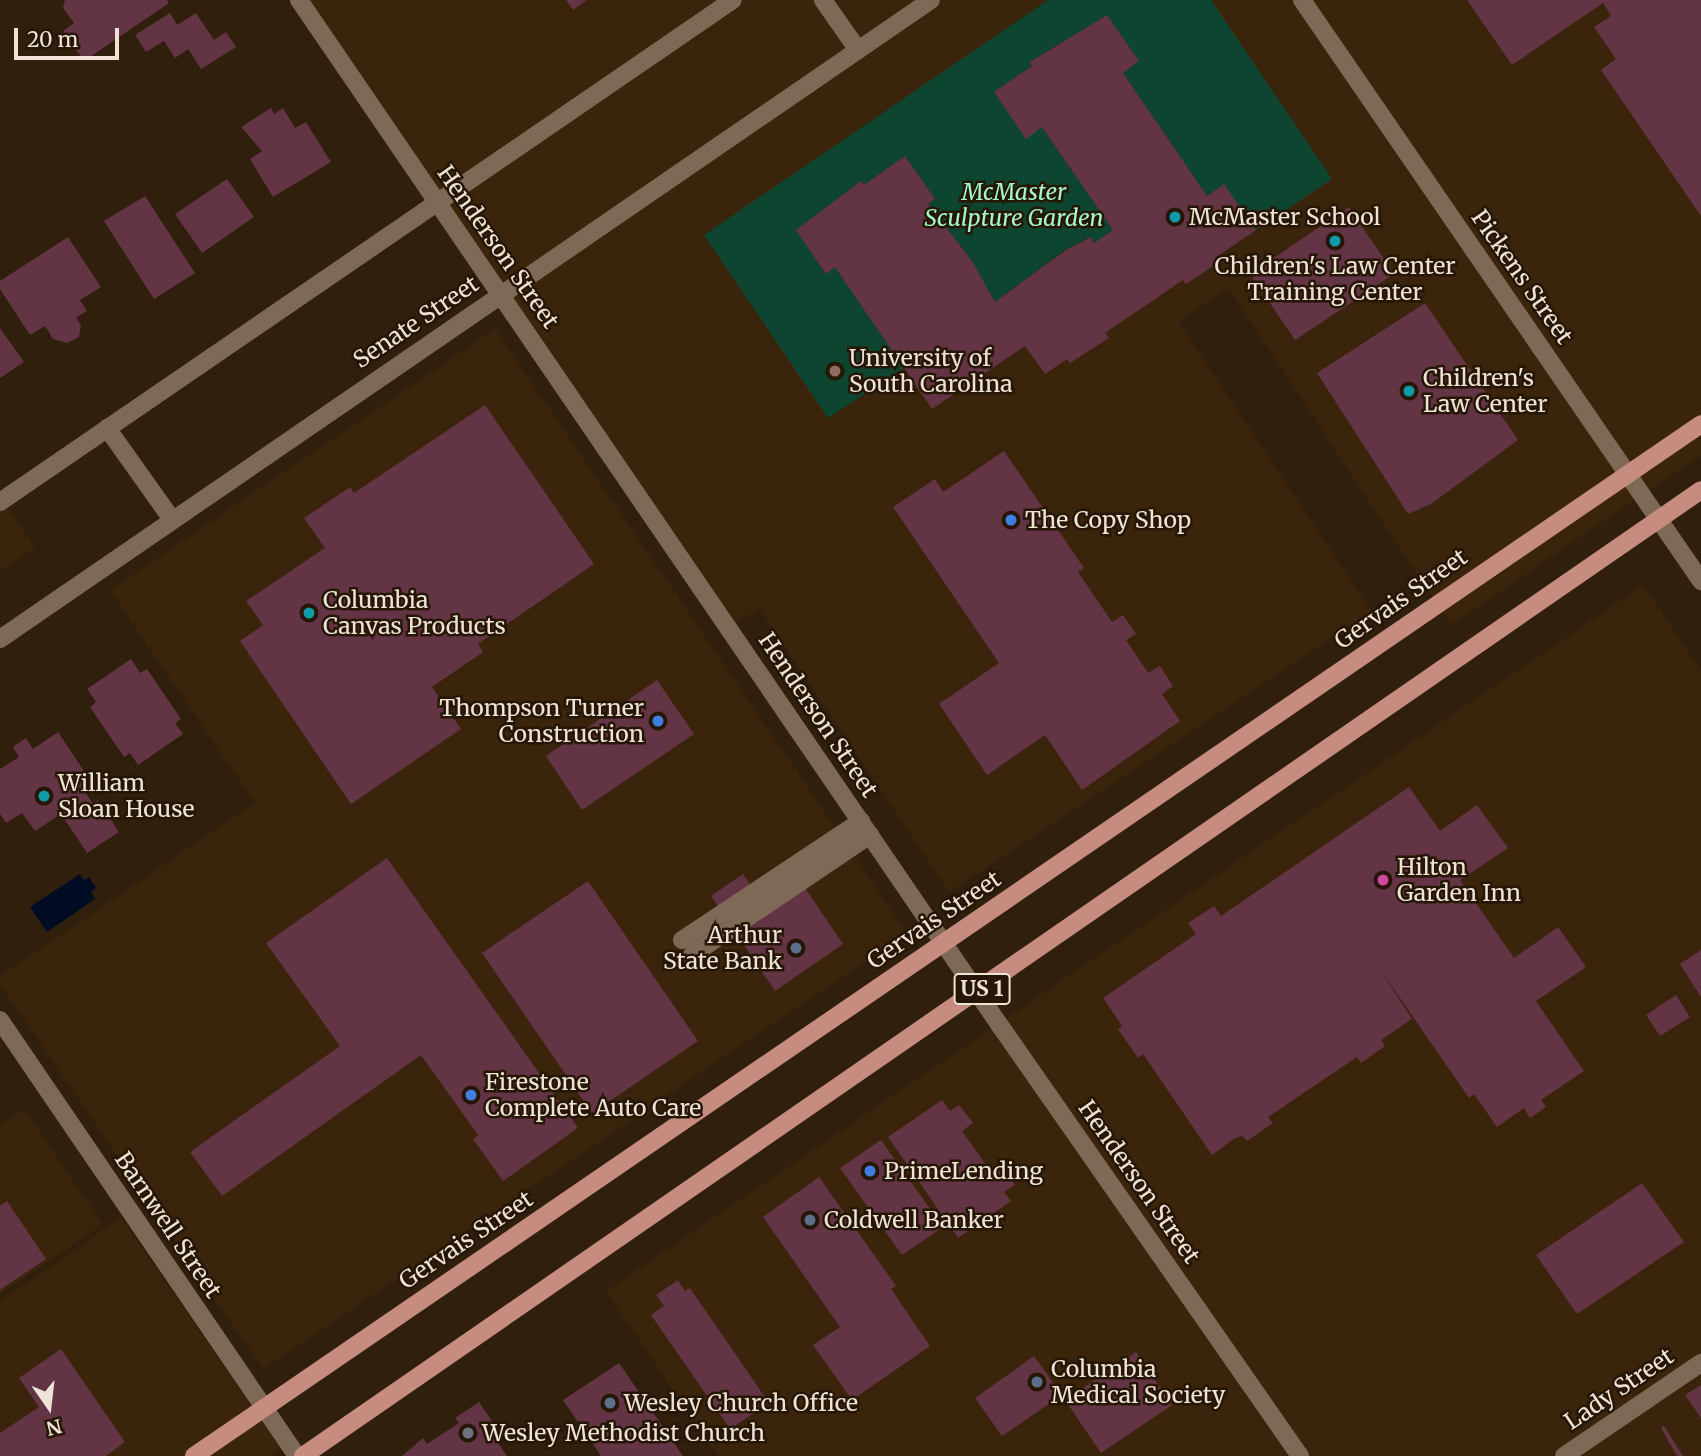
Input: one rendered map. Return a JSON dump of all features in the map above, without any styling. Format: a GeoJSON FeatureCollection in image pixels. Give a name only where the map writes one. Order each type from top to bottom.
{"type":"FeatureCollection","features":[{"type":"Feature","properties":{"kind":"main road","name":"Gervais Street"},"geometry":{"type":"LineString","coordinates":[[194,1456],[1701,424]]}},
{"type":"Feature","properties":{"kind":"main road","name":"US 1"},"geometry":{"type":"LineString","coordinates":[[303,1456],[1701,491]]}},
{"type":"Feature","properties":{"kind":"street","name":"Henderson Street"},"geometry":{"type":"LineString","coordinates":[[299,0],[1001,1027],[1300,1456]]}},
{"type":"Feature","properties":{"kind":"street"},"geometry":{"type":"LineString","coordinates":[[0,502],[733,0]]}},
{"type":"Feature","properties":{"kind":"street"},"geometry":{"type":"LineString","coordinates":[[823,0],[858,50]]}},
{"type":"Feature","properties":{"kind":"street","name":"Senate Street"},"geometry":{"type":"LineString","coordinates":[[0,639],[171,518],[931,0]]}},
{"type":"Feature","properties":{"kind":"street","name":"Pickens Street"},"geometry":{"type":"LineString","coordinates":[[1302,0],[1701,581]]}},
{"type":"Feature","properties":{"kind":"street"},"geometry":{"type":"LineString","coordinates":[[107,428],[171,518]]}},
{"type":"Feature","properties":{"kind":"street"},"geometry":{"type":"LineString","coordinates":[[687,947],[866,828]]}},
{"type":"Feature","properties":{"kind":"street","name":"Barnwell Street"},"geometry":{"type":"LineString","coordinates":[[0,1020],[296,1456]]}},
{"type":"Feature","properties":{"kind":"street","name":"Lady Street"},"geometry":{"type":"LineString","coordinates":[[1564,1456],[1701,1363]]}},
{"type":"Feature","properties":{"kind":"shaded area","name":"University of South Carolina"},"geometry":{"type":"Polygon","coordinates":[[[310,0],[1701,0],[1701,455],[1451,625],[1228,288],[1179,322],[1372,611],[949,892],[759,608],[736,623],[310,0]]]}},
{"type":"Feature","properties":{"kind":"shaded area"},"geometry":{"type":"Polygon","coordinates":[[[495,329],[907,933],[263,1369],[0,984],[0,976],[255,803],[110,590],[495,329]]]}},
{"type":"Feature","properties":{"kind":"shaded area"},"geometry":{"type":"Polygon","coordinates":[[[0,497],[35,548],[0,571],[0,497]]]}},
{"type":"Feature","properties":{"kind":"shaded area"},"geometry":{"type":"Polygon","coordinates":[[[1643,585],[1701,670],[1701,1456],[718,1456],[606,1291],[1643,585]]]}},
{"type":"Feature","properties":{"kind":"shaded area"},"geometry":{"type":"Polygon","coordinates":[[[24,1109],[103,1224],[0,1294],[0,1125],[24,1109]]]}},
{"type":"Feature","properties":{"kind":"shaded area"},"geometry":{"type":"Polygon","coordinates":[[[121,1218],[281,1449],[271,1456],[0,1456],[0,1301],[121,1218]]]}},
{"type":"Feature","properties":{"kind":"green space","name":"McMaster Sculpture Garden"},"geometry":{"type":"Polygon","coordinates":[[[1048,0],[1211,0],[1332,179],[1256,230],[1224,185],[1207,196],[1123,73],[1139,61],[1107,15],[1030,62],[1032,66],[994,92],[1026,138],[1042,127],[1113,230],[1094,243],[1090,237],[1065,250],[995,302],[972,261],[928,204],[935,199],[905,156],[864,185],[861,181],[797,230],[825,273],[835,267],[904,368],[828,418],[704,235],[1048,0]]]}},
{"type":"Feature","properties":{"kind":"water"},"geometry":{"type":"Polygon","coordinates":[[[80,874],[84,880],[89,877],[96,888],[91,892],[95,899],[47,932],[30,907],[80,874]]]}},
{"type":"Feature","properties":{"kind":"building"},"geometry":{"type":"Polygon","coordinates":[[[65,0],[167,0],[169,3],[84,61],[63,31],[74,23],[63,8],[65,0]]]}},
{"type":"Feature","properties":{"kind":"building"},"geometry":{"type":"Polygon","coordinates":[[[566,0],[587,0],[573,10],[566,0]]]}},
{"type":"Feature","properties":{"kind":"building"},"geometry":{"type":"Polygon","coordinates":[[[1467,0],[1701,0],[1701,216],[1601,70],[1616,59],[1594,27],[1611,16],[1603,3],[1512,65],[1467,0]]]}},
{"type":"Feature","properties":{"kind":"building"},"geometry":{"type":"Polygon","coordinates":[[[170,13],[177,25],[196,13],[214,40],[226,32],[236,47],[201,69],[188,49],[175,58],[164,41],[146,52],[135,35],[170,13]]]}},
{"type":"Feature","properties":{"kind":"building","name":"McMaster School"},"geometry":{"type":"Polygon","coordinates":[[[1107,15],[1139,61],[1123,73],[1207,196],[1224,184],[1256,230],[1216,257],[1219,262],[1186,284],[1183,280],[1105,333],[1109,338],[1070,363],[1067,359],[1045,374],[1025,346],[932,409],[835,267],[826,274],[796,230],[861,181],[864,185],[905,156],[935,199],[928,204],[972,261],[995,302],[1066,250],[1091,237],[1094,243],[1113,230],[1042,127],[1026,139],[994,92],[1032,66],[1030,62],[1107,15]]]}},
{"type":"Feature","properties":{"kind":"building"},"geometry":{"type":"Polygon","coordinates":[[[271,108],[274,114],[283,108],[295,128],[306,122],[331,162],[273,197],[250,159],[262,151],[241,127],[271,108]]]}},
{"type":"Feature","properties":{"kind":"building"},"geometry":{"type":"Polygon","coordinates":[[[227,179],[254,217],[202,253],[175,214],[227,179]]]}},
{"type":"Feature","properties":{"kind":"building"},"geometry":{"type":"Polygon","coordinates":[[[145,196],[195,273],[154,299],[104,221],[145,196]]]}},
{"type":"Feature","properties":{"kind":"building","name":"Children's Law Center Training Center"},"geometry":{"type":"Polygon","coordinates":[[[1349,207],[1394,274],[1295,340],[1250,274],[1349,207]]]}},
{"type":"Feature","properties":{"kind":"building"},"geometry":{"type":"Polygon","coordinates":[[[68,237],[101,287],[80,300],[87,311],[76,318],[81,325],[79,337],[67,343],[53,339],[45,326],[30,335],[0,289],[0,281],[68,237]]]}},
{"type":"Feature","properties":{"kind":"building","name":"Children's Law Center"},"geometry":{"type":"Polygon","coordinates":[[[1425,303],[1518,440],[1431,504],[1408,514],[1317,373],[1425,303]]]}},
{"type":"Feature","properties":{"kind":"building"},"geometry":{"type":"Polygon","coordinates":[[[0,328],[24,362],[0,378],[0,328]]]}},
{"type":"Feature","properties":{"kind":"building"},"geometry":{"type":"Polygon","coordinates":[[[485,405],[594,564],[478,644],[483,652],[432,687],[461,729],[351,804],[240,641],[263,625],[246,601],[325,548],[304,518],[350,487],[354,493],[485,405]]]}},
{"type":"Feature","properties":{"kind":"building"},"geometry":{"type":"Polygon","coordinates":[[[1004,451],[1084,568],[1078,572],[1112,622],[1123,615],[1136,634],[1126,640],[1148,673],[1160,666],[1173,686],[1162,694],[1180,721],[1082,790],[1045,735],[987,775],[939,704],[999,663],[893,507],[935,479],[943,492],[1004,451]]]}},
{"type":"Feature","properties":{"kind":"building"},"geometry":{"type":"Polygon","coordinates":[[[131,659],[140,673],[147,669],[181,719],[175,723],[183,734],[138,765],[130,753],[124,757],[90,707],[96,702],[87,689],[131,659]]]}},
{"type":"Feature","properties":{"kind":"building"},"geometry":{"type":"Polygon","coordinates":[[[657,680],[694,734],[582,810],[546,756],[657,680]]]}},
{"type":"Feature","properties":{"kind":"building","name":"William Sloan House"},"geometry":{"type":"Polygon","coordinates":[[[58,732],[94,786],[85,792],[93,804],[98,800],[119,832],[87,853],[61,814],[35,831],[22,813],[6,823],[0,814],[0,769],[19,757],[13,747],[26,738],[33,749],[58,732]]]}},
{"type":"Feature","properties":{"kind":"building"},"geometry":{"type":"Polygon","coordinates":[[[1409,787],[1440,831],[1477,805],[1508,848],[1460,880],[1514,958],[1558,927],[1586,967],[1536,1001],[1584,1071],[1541,1100],[1546,1107],[1530,1118],[1524,1108],[1497,1127],[1474,1094],[1469,1098],[1380,969],[1412,1019],[1381,1040],[1385,1046],[1361,1063],[1357,1057],[1268,1117],[1273,1123],[1247,1141],[1243,1136],[1235,1138],[1212,1155],[1143,1054],[1138,1058],[1118,1029],[1122,1026],[1103,998],[1196,934],[1188,923],[1214,906],[1221,916],[1409,787]]]}},
{"type":"Feature","properties":{"kind":"building"},"geometry":{"type":"Polygon","coordinates":[[[387,858],[578,1128],[503,1181],[473,1139],[478,1135],[421,1055],[222,1196],[190,1152],[340,1046],[266,943],[387,858]]]}},
{"type":"Feature","properties":{"kind":"building"},"geometry":{"type":"Polygon","coordinates":[[[743,874],[769,912],[805,888],[843,944],[775,991],[711,896],[743,874]]]}},
{"type":"Feature","properties":{"kind":"building"},"geometry":{"type":"Polygon","coordinates":[[[588,881],[698,1041],[592,1113],[482,953],[588,881]]]}},
{"type":"Feature","properties":{"kind":"building"},"geometry":{"type":"Polygon","coordinates":[[[1701,950],[1701,997],[1680,964],[1701,950]]]}},
{"type":"Feature","properties":{"kind":"building"},"geometry":{"type":"Polygon","coordinates":[[[1676,995],[1690,1017],[1660,1036],[1646,1015],[1676,995]]]}},
{"type":"Feature","properties":{"kind":"building"},"geometry":{"type":"Polygon","coordinates":[[[942,1100],[950,1111],[959,1105],[973,1123],[962,1131],[991,1172],[1001,1165],[1015,1185],[1004,1192],[1011,1201],[958,1238],[888,1137],[942,1100]]]}},
{"type":"Feature","properties":{"kind":"building"},"geometry":{"type":"Polygon","coordinates":[[[881,1140],[943,1227],[902,1255],[840,1168],[881,1140]]]}},
{"type":"Feature","properties":{"kind":"building"},"geometry":{"type":"Polygon","coordinates":[[[819,1177],[896,1286],[891,1289],[930,1346],[852,1400],[813,1345],[840,1327],[763,1217],[819,1177]]]}},
{"type":"Feature","properties":{"kind":"building"},"geometry":{"type":"Polygon","coordinates":[[[1642,1183],[1684,1242],[1577,1314],[1536,1255],[1642,1183]]]}},
{"type":"Feature","properties":{"kind":"building"},"geometry":{"type":"Polygon","coordinates":[[[7,1201],[46,1259],[0,1290],[0,1206],[7,1201]]]}},
{"type":"Feature","properties":{"kind":"building"},"geometry":{"type":"Polygon","coordinates":[[[678,1280],[685,1291],[690,1288],[769,1403],[730,1429],[651,1315],[664,1306],[656,1295],[678,1280]]]}},
{"type":"Feature","properties":{"kind":"building"},"geometry":{"type":"Polygon","coordinates":[[[61,1349],[125,1442],[106,1456],[0,1456],[0,1433],[39,1407],[19,1378],[61,1349]]]}},
{"type":"Feature","properties":{"kind":"building"},"geometry":{"type":"Polygon","coordinates":[[[1136,1352],[1172,1405],[1101,1453],[1065,1400],[1136,1352]]]}},
{"type":"Feature","properties":{"kind":"building"},"geometry":{"type":"Polygon","coordinates":[[[1034,1356],[1062,1395],[1002,1436],[975,1398],[1034,1356]]]}},
{"type":"Feature","properties":{"kind":"building"},"geometry":{"type":"Polygon","coordinates":[[[619,1363],[683,1456],[601,1456],[563,1400],[619,1363]]]}},
{"type":"Feature","properties":{"kind":"building"},"geometry":{"type":"Polygon","coordinates":[[[1701,1385],[1701,1418],[1685,1395],[1701,1385]]]}},
{"type":"Feature","properties":{"kind":"building","name":"Wesley Methodist Church"},"geometry":{"type":"Polygon","coordinates":[[[479,1402],[494,1424],[488,1428],[507,1456],[402,1456],[423,1438],[427,1444],[459,1423],[455,1418],[479,1402]]]}},
{"type":"Feature","properties":{"kind":"building"},"geometry":{"type":"Polygon","coordinates":[[[1664,1426],[1683,1456],[1677,1456],[1661,1428],[1664,1426]]]}},
{"type":"Feature","properties":{"kind":"place","name":"McMaster School"},"geometry":{"type":"Point","coordinates":[1175,217]}},
{"type":"Feature","properties":{"kind":"place","name":"Children's Law Center Training Center"},"geometry":{"type":"Point","coordinates":[1335,241]}},
{"type":"Feature","properties":{"kind":"place","name":"University of South Carolina"},"geometry":{"type":"Point","coordinates":[835,371]}},
{"type":"Feature","properties":{"kind":"place","name":"Children's Law Center"},"geometry":{"type":"Point","coordinates":[1409,391]}},
{"type":"Feature","properties":{"kind":"place","name":"The Copy Shop"},"geometry":{"type":"Point","coordinates":[1011,520]}},
{"type":"Feature","properties":{"kind":"place","name":"Columbia Canvas Products"},"geometry":{"type":"Point","coordinates":[309,613]}},
{"type":"Feature","properties":{"kind":"place","name":"Thompson Turner Construction"},"geometry":{"type":"Point","coordinates":[658,721]}},
{"type":"Feature","properties":{"kind":"place","name":"William Sloan House"},"geometry":{"type":"Point","coordinates":[44,796]}},
{"type":"Feature","properties":{"kind":"place","name":"Hilton Garden Inn"},"geometry":{"type":"Point","coordinates":[1383,880]}},
{"type":"Feature","properties":{"kind":"place","name":"Arthur State Bank"},"geometry":{"type":"Point","coordinates":[796,948]}},
{"type":"Feature","properties":{"kind":"place","name":"Firestone Complete Auto Care"},"geometry":{"type":"Point","coordinates":[471,1095]}},
{"type":"Feature","properties":{"kind":"place","name":"PrimeLending"},"geometry":{"type":"Point","coordinates":[870,1171]}},
{"type":"Feature","properties":{"kind":"place","name":"Coldwell Banker"},"geometry":{"type":"Point","coordinates":[810,1220]}},
{"type":"Feature","properties":{"kind":"place","name":"Columbia Medical Society"},"geometry":{"type":"Point","coordinates":[1037,1382]}},
{"type":"Feature","properties":{"kind":"place","name":"Wesley Church Office"},"geometry":{"type":"Point","coordinates":[610,1403]}},
{"type":"Feature","properties":{"kind":"place","name":"Wesley Methodist Church"},"geometry":{"type":"Point","coordinates":[468,1433]}}]}
